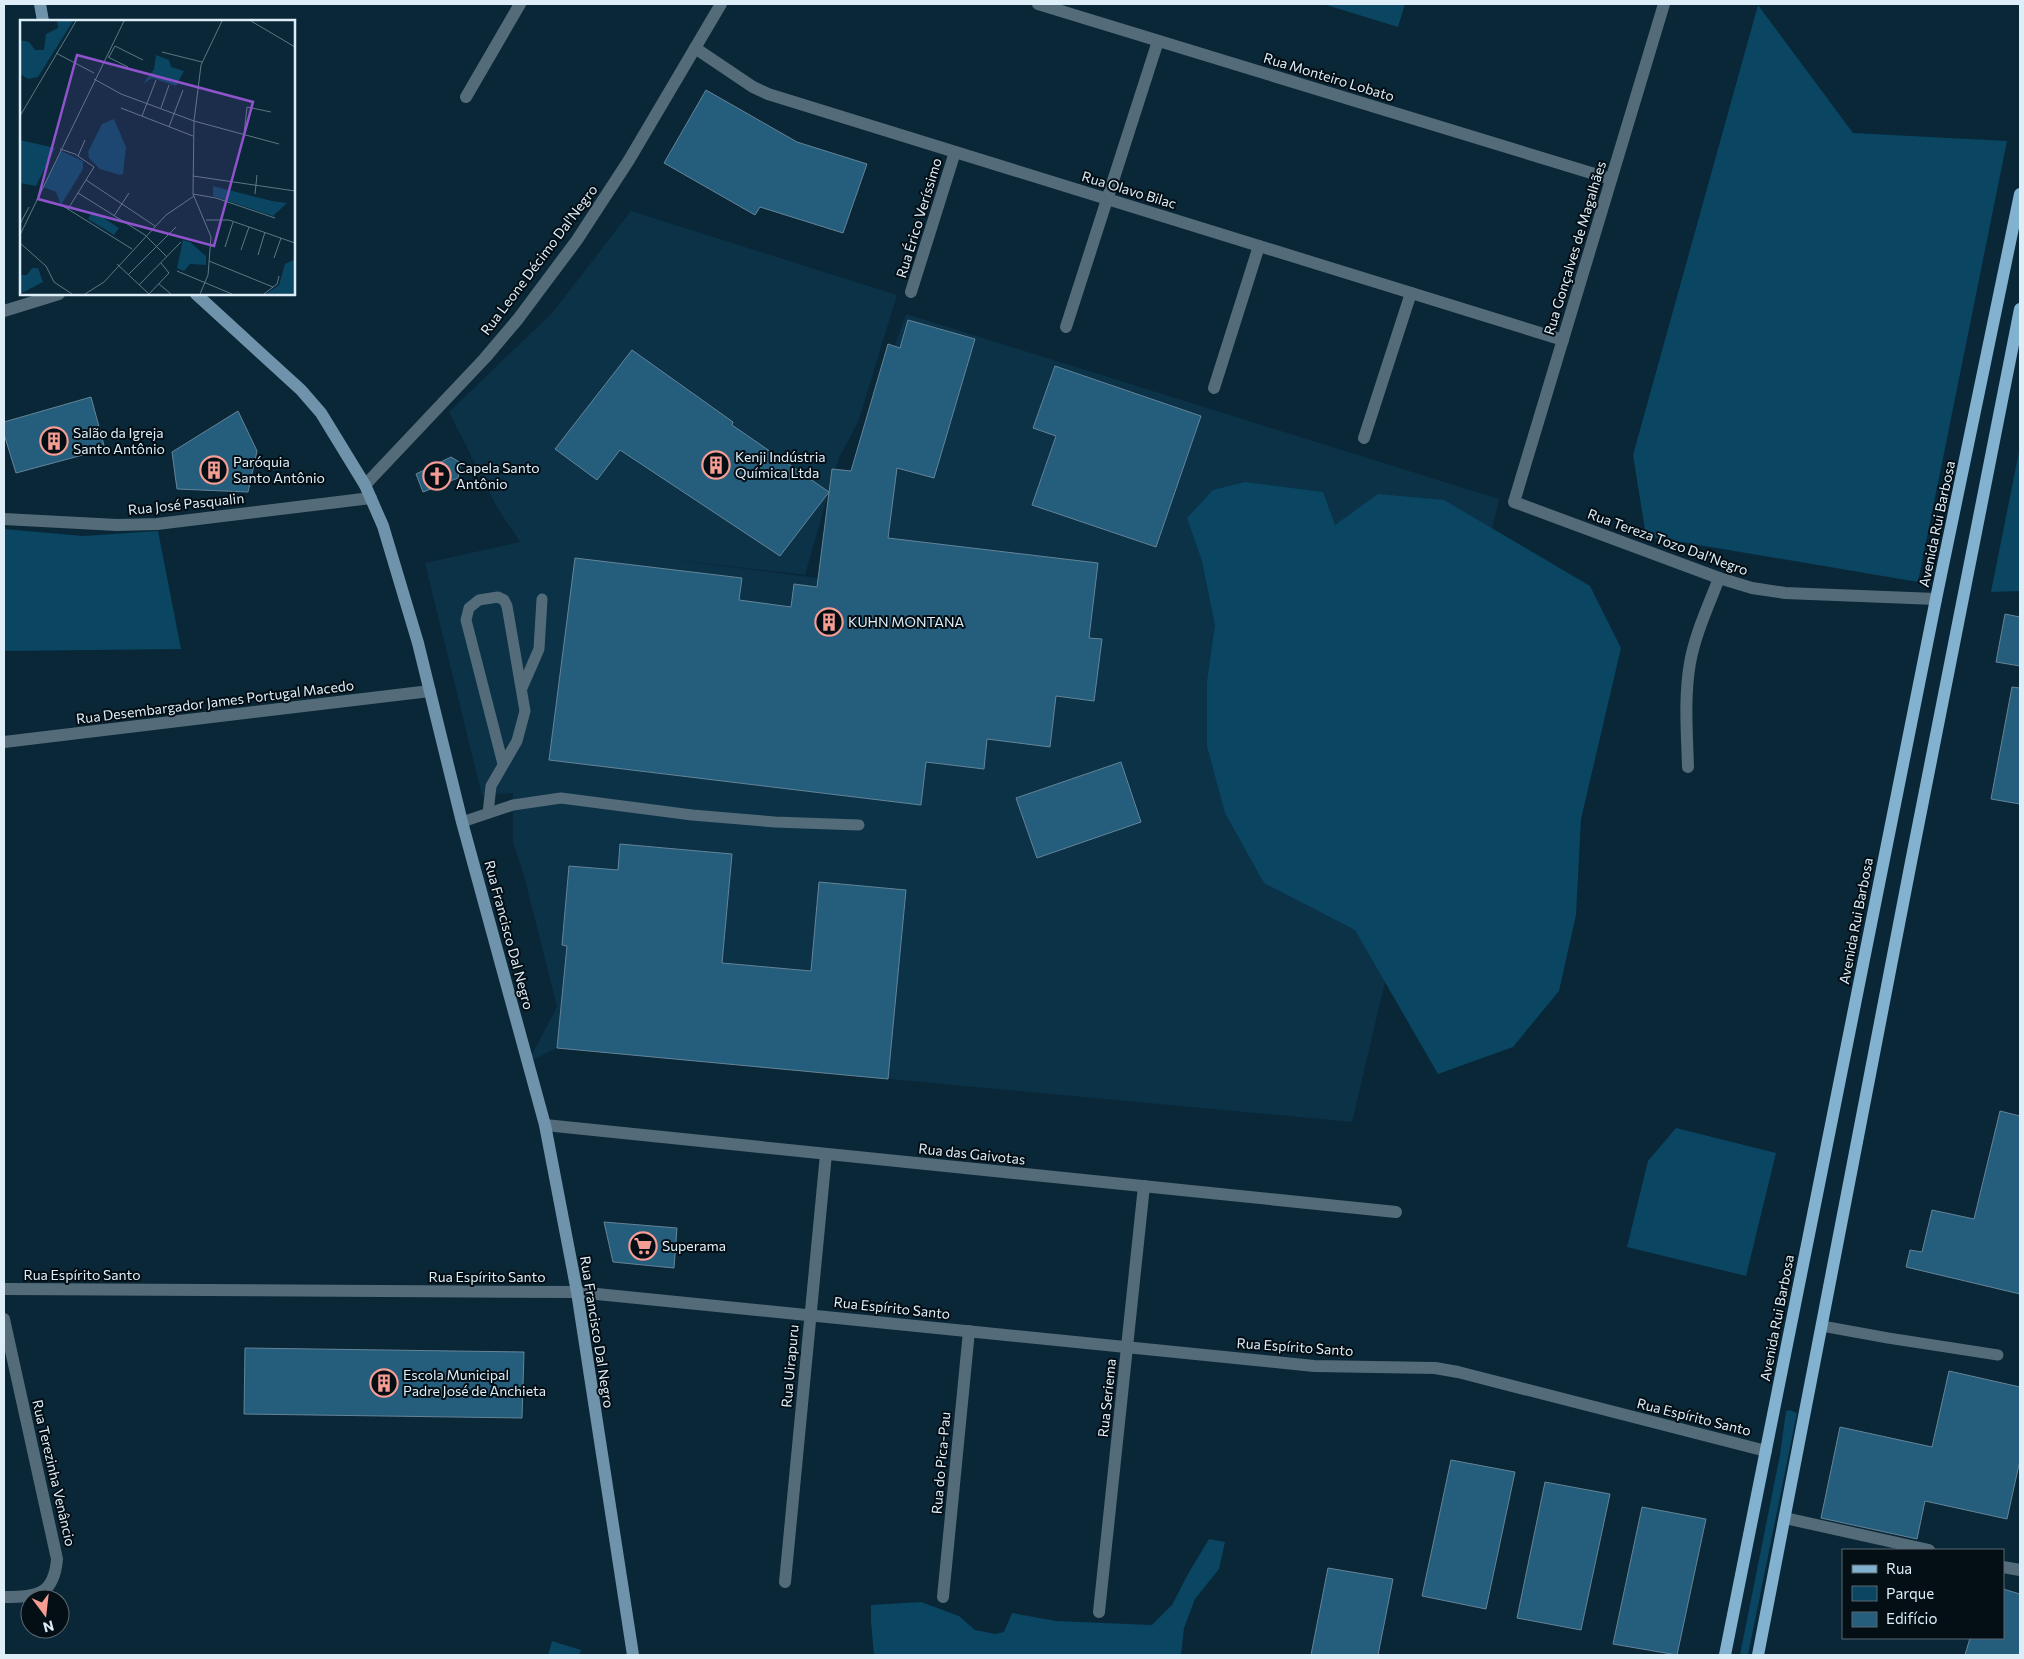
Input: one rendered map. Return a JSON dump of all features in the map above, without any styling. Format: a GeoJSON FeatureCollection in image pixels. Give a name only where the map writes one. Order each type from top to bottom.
{"type":"FeatureCollection","features":[{"type":"Feature","properties":{"kind":"main road","name":"Avenida Rui Barbosa"},"geometry":{"type":"LineString","coordinates":[[1725,1655],[1936,599],[2020,194]]}},
{"type":"Feature","properties":{"kind":"main road"},"geometry":{"type":"LineString","coordinates":[[1758,1655],[1910,862],[2020,309]]}},
{"type":"Feature","properties":{"kind":"street"},"geometry":{"type":"LineString","coordinates":[[40,4],[43,20]]}},
{"type":"Feature","properties":{"kind":"street"},"geometry":{"type":"LineString","coordinates":[[466,97],[520,4]]}},
{"type":"Feature","properties":{"kind":"street","name":"Rua Leone Décimo Dal'Negro"},"geometry":{"type":"LineString","coordinates":[[365,484],[453,394],[523,312],[605,198],[721,4]]}},
{"type":"Feature","properties":{"kind":"street","name":"Rua Monteiro Lobato"},"geometry":{"type":"LineString","coordinates":[[1038,4],[1611,179]]}},
{"type":"Feature","properties":{"kind":"street","name":"Rua Gonçalves de Magalhães"},"geometry":{"type":"LineString","coordinates":[[1514,502],[1664,4]]}},
{"type":"Feature","properties":{"kind":"street"},"geometry":{"type":"LineString","coordinates":[[1066,327],[1158,40]]}},
{"type":"Feature","properties":{"kind":"street","name":"Rua Olavo Bilac"},"geometry":{"type":"LineString","coordinates":[[695,48],[754,87],[768,94],[1563,340]]}},
{"type":"Feature","properties":{"kind":"street","name":"Rua Érico Veríssimo"},"geometry":{"type":"LineString","coordinates":[[911,292],[955,152]]}},
{"type":"Feature","properties":{"kind":"street"},"geometry":{"type":"LineString","coordinates":[[1214,388],[1259,246]]}},
{"type":"Feature","properties":{"kind":"street"},"geometry":{"type":"LineString","coordinates":[[1364,438],[1411,293]]}},
{"type":"Feature","properties":{"kind":"street"},"geometry":{"type":"LineString","coordinates":[[4,311],[56,295]]}},
{"type":"Feature","properties":{"kind":"street","name":"Rua Francisco Dal Negro"},"geometry":{"type":"LineString","coordinates":[[197,295],[301,390],[321,414],[365,484],[383,526],[400,580],[430,691],[462,822],[545,1125],[577,1292],[633,1655]]}},
{"type":"Feature","properties":{"kind":"street","name":"Rua José Pasqualin"},"geometry":{"type":"LineString","coordinates":[[4,519],[117,525],[157,524],[371,498]]}},
{"type":"Feature","properties":{"kind":"street","name":"Rua Tereza Tozo Dal'Negro"},"geometry":{"type":"LineString","coordinates":[[1514,502],[1719,578],[1752,588],[1784,593],[1936,599]]}},
{"type":"Feature","properties":{"kind":"street"},"geometry":{"type":"LineString","coordinates":[[1688,767],[1687,697],[1690,662],[1719,578]]}},
{"type":"Feature","properties":{"kind":"street","name":"Rua Desembargador James Portugal Macedo"},"geometry":{"type":"LineString","coordinates":[[4,742],[430,691]]}},
{"type":"Feature","properties":{"kind":"street","name":"Rua das Gaivotas"},"geometry":{"type":"LineString","coordinates":[[545,1125],[1396,1212]]}},
{"type":"Feature","properties":{"kind":"street","name":"Rua Uirapuru"},"geometry":{"type":"LineString","coordinates":[[785,1582],[826,1154]]}},
{"type":"Feature","properties":{"kind":"street","name":"Rua Seriema"},"geometry":{"type":"LineString","coordinates":[[1099,1612],[1144,1186]]}},
{"type":"Feature","properties":{"kind":"street","name":"Rua Espírito Santo"},"geometry":{"type":"LineString","coordinates":[[4,1290],[577,1292],[1314,1366],[1435,1368],[1458,1372],[1766,1451]]}},
{"type":"Feature","properties":{"kind":"street","name":"Rua Terezinha Venâncio"},"geometry":{"type":"LineString","coordinates":[[4,1318],[57,1559],[56,1574],[51,1584],[42,1591],[30,1597],[4,1597]]}},
{"type":"Feature","properties":{"kind":"street","name":"Rua do Pica-Pau"},"geometry":{"type":"LineString","coordinates":[[943,1597],[968,1331]]}},
{"type":"Feature","properties":{"kind":"street"},"geometry":{"type":"LineString","coordinates":[[1785,1518],[1924,1549]]}},
{"type":"Feature","properties":{"kind":"street"},"geometry":{"type":"LineString","coordinates":[[2004,1566],[2020,1570]]}},
{"type":"Feature","properties":{"kind":"lane"},"geometry":{"type":"LineString","coordinates":[[488,813],[491,786],[517,741],[525,711],[507,606],[504,600],[498,597],[479,600],[469,608],[466,620],[503,764]]}},
{"type":"Feature","properties":{"kind":"lane"},"geometry":{"type":"LineString","coordinates":[[522,688],[539,649],[542,599]]}},
{"type":"Feature","properties":{"kind":"lane"},"geometry":{"type":"LineString","coordinates":[[462,822],[513,805],[561,798],[701,816],[776,822],[859,825]]}},
{"type":"Feature","properties":{"kind":"lane"},"geometry":{"type":"LineString","coordinates":[[1822,1326],[1998,1355]]}},
{"type":"Feature","properties":{"kind":"shaded area"},"geometry":{"type":"Polygon","coordinates":[[[631,211],[897,295],[858,422],[839,458],[835,471],[894,476],[855,455],[906,314],[1499,499],[1352,1122],[557,1048],[528,1062],[557,1007],[523,872],[513,842],[513,793],[482,795],[425,563],[520,542],[498,509],[449,412],[553,312],[631,211]],[[833,477],[805,575],[660,558],[818,578],[833,477]]]}},
{"type":"Feature","properties":{"kind":"green space"},"geometry":{"type":"Polygon","coordinates":[[[1323,4],[1405,4],[1398,27],[1323,4]]]}},
{"type":"Feature","properties":{"kind":"green space"},"geometry":{"type":"Polygon","coordinates":[[[1758,5],[1853,133],[2007,141],[1918,582],[1646,536],[1633,455],[1758,5]]]}},
{"type":"Feature","properties":{"kind":"green space"},"geometry":{"type":"Polygon","coordinates":[[[2020,447],[2020,591],[1991,592],[2020,447]]]}},
{"type":"Feature","properties":{"kind":"green space"},"geometry":{"type":"Polygon","coordinates":[[[1245,482],[1323,492],[1335,525],[1378,494],[1444,500],[1590,586],[1621,648],[1581,819],[1576,915],[1559,991],[1513,1047],[1438,1074],[1355,930],[1264,883],[1225,813],[1207,746],[1207,682],[1215,625],[1202,561],[1187,518],[1213,490],[1245,482]]]}},
{"type":"Feature","properties":{"kind":"green space"},"geometry":{"type":"Polygon","coordinates":[[[4,529],[83,536],[158,531],[181,649],[4,651],[4,529]]]}},
{"type":"Feature","properties":{"kind":"green space"},"geometry":{"type":"Polygon","coordinates":[[[1676,1128],[1776,1153],[1746,1276],[1627,1247],[1648,1161],[1676,1128]]]}},
{"type":"Feature","properties":{"kind":"green space"},"geometry":{"type":"Polygon","coordinates":[[[1790,1410],[1797,1413],[1748,1655],[1740,1655],[1780,1455],[1786,1411],[1790,1410]]]}},
{"type":"Feature","properties":{"kind":"green space"},"geometry":{"type":"Polygon","coordinates":[[[1209,1539],[1225,1542],[1219,1569],[1195,1599],[1184,1628],[1181,1655],[874,1655],[871,1605],[921,1602],[959,1616],[975,1630],[995,1634],[1004,1632],[1012,1613],[1056,1621],[1152,1625],[1172,1605],[1209,1539]]]}},
{"type":"Feature","properties":{"kind":"green space"},"geometry":{"type":"Polygon","coordinates":[[[552,1641],[581,1650],[579,1655],[548,1655],[552,1641]]]}},
{"type":"Feature","properties":{"kind":"building"},"geometry":{"type":"Polygon","coordinates":[[[706,90],[797,142],[867,164],[843,233],[760,207],[755,215],[664,163],[706,90]]]}},
{"type":"Feature","properties":{"kind":"building","name":"KUHN MONTANA"},"geometry":{"type":"Polygon","coordinates":[[[908,320],[975,339],[934,478],[897,468],[888,538],[1098,563],[1089,638],[1102,639],[1094,701],[1056,696],[1050,747],[987,739],[984,769],[926,762],[921,805],[549,760],[575,558],[742,578],[739,600],[791,607],[794,584],[817,587],[832,469],[851,471],[888,344],[900,348],[908,320]]]}},
{"type":"Feature","properties":{"kind":"building","name":"Kenji Indústria Química Ltda"},"geometry":{"type":"Polygon","coordinates":[[[632,350],[733,422],[732,425],[829,492],[780,556],[620,450],[597,480],[555,449],[632,350]]]}},
{"type":"Feature","properties":{"kind":"building"},"geometry":{"type":"Polygon","coordinates":[[[1055,366],[1201,416],[1156,547],[1032,505],[1056,436],[1033,428],[1055,366]]]}},
{"type":"Feature","properties":{"kind":"building","name":"Salão da Igreja Santo Antônio"},"geometry":{"type":"Polygon","coordinates":[[[91,397],[105,449],[16,473],[4,434],[4,422],[91,397]]]}},
{"type":"Feature","properties":{"kind":"building","name":"Paróquia Santo Antônio"},"geometry":{"type":"Polygon","coordinates":[[[238,411],[257,451],[248,492],[177,489],[172,452],[238,411]]]}},
{"type":"Feature","properties":{"kind":"building","name":"Capela Santo Antônio"},"geometry":{"type":"Polygon","coordinates":[[[451,457],[461,463],[458,478],[423,492],[416,474],[451,457]]]}},
{"type":"Feature","properties":{"kind":"building"},"geometry":{"type":"Polygon","coordinates":[[[2005,614],[2020,617],[2020,666],[1996,662],[2005,614]]]}},
{"type":"Feature","properties":{"kind":"building"},"geometry":{"type":"Polygon","coordinates":[[[2012,687],[2020,688],[2020,804],[1991,799],[2012,687]]]}},
{"type":"Feature","properties":{"kind":"building"},"geometry":{"type":"Polygon","coordinates":[[[1121,762],[1141,822],[1037,858],[1016,798],[1121,762]]]}},
{"type":"Feature","properties":{"kind":"building"},"geometry":{"type":"Polygon","coordinates":[[[620,844],[732,854],[722,963],[811,971],[819,882],[906,890],[888,1079],[557,1048],[567,946],[562,945],[569,866],[618,870],[620,844]]]}},
{"type":"Feature","properties":{"kind":"building"},"geometry":{"type":"Polygon","coordinates":[[[2000,1111],[2020,1116],[2020,1294],[1906,1267],[1910,1250],[1922,1252],[1932,1210],[1974,1219],[2000,1111]]]}},
{"type":"Feature","properties":{"kind":"building","name":"Superama"},"geometry":{"type":"Polygon","coordinates":[[[604,1222],[677,1228],[674,1268],[613,1262],[604,1222]]]}},
{"type":"Feature","properties":{"kind":"building","name":"Escola Municipal Padre José de Anchieta"},"geometry":{"type":"Polygon","coordinates":[[[245,1348],[524,1352],[522,1418],[244,1414],[245,1348]]]}},
{"type":"Feature","properties":{"kind":"building"},"geometry":{"type":"Polygon","coordinates":[[[1949,1371],[2020,1387],[2020,1460],[2007,1519],[1925,1501],[1917,1539],[1821,1518],[1840,1427],[1932,1447],[1949,1371]]]}},
{"type":"Feature","properties":{"kind":"building"},"geometry":{"type":"Polygon","coordinates":[[[1451,1460],[1515,1472],[1486,1609],[1422,1596],[1451,1460]]]}},
{"type":"Feature","properties":{"kind":"building"},"geometry":{"type":"Polygon","coordinates":[[[1545,1482],[1610,1494],[1581,1630],[1517,1618],[1545,1482]]]}},
{"type":"Feature","properties":{"kind":"building"},"geometry":{"type":"Polygon","coordinates":[[[1642,1507],[1706,1519],[1677,1655],[1613,1644],[1642,1507]]]}},
{"type":"Feature","properties":{"kind":"building"},"geometry":{"type":"Polygon","coordinates":[[[1328,1568],[1393,1579],[1378,1655],[1311,1655],[1328,1568]]]}},
{"type":"Feature","properties":{"kind":"building"},"geometry":{"type":"Polygon","coordinates":[[[2004,1589],[2020,1594],[2020,1655],[1965,1655],[1970,1639],[2004,1639],[2004,1589]]]}},
{"type":"Feature","properties":{"kind":"place","name":"Salão da Igreja Santo Antônio"},"geometry":{"type":"Point","coordinates":[54,441]}},
{"type":"Feature","properties":{"kind":"place","name":"Kenji Indústria Química Ltda"},"geometry":{"type":"Point","coordinates":[716,465]}},
{"type":"Feature","properties":{"kind":"place","name":"Paróquia Santo Antônio"},"geometry":{"type":"Point","coordinates":[214,470]}},
{"type":"Feature","properties":{"kind":"place","name":"Capela Santo Antônio"},"geometry":{"type":"Point","coordinates":[437,476]}},
{"type":"Feature","properties":{"kind":"place","name":"KUHN MONTANA"},"geometry":{"type":"Point","coordinates":[829,622]}},
{"type":"Feature","properties":{"kind":"place","name":"Superama"},"geometry":{"type":"Point","coordinates":[643,1246]}},
{"type":"Feature","properties":{"kind":"place","name":"Escola Municipal Padre José de Anchieta"},"geometry":{"type":"Point","coordinates":[384,1383]}}]}
